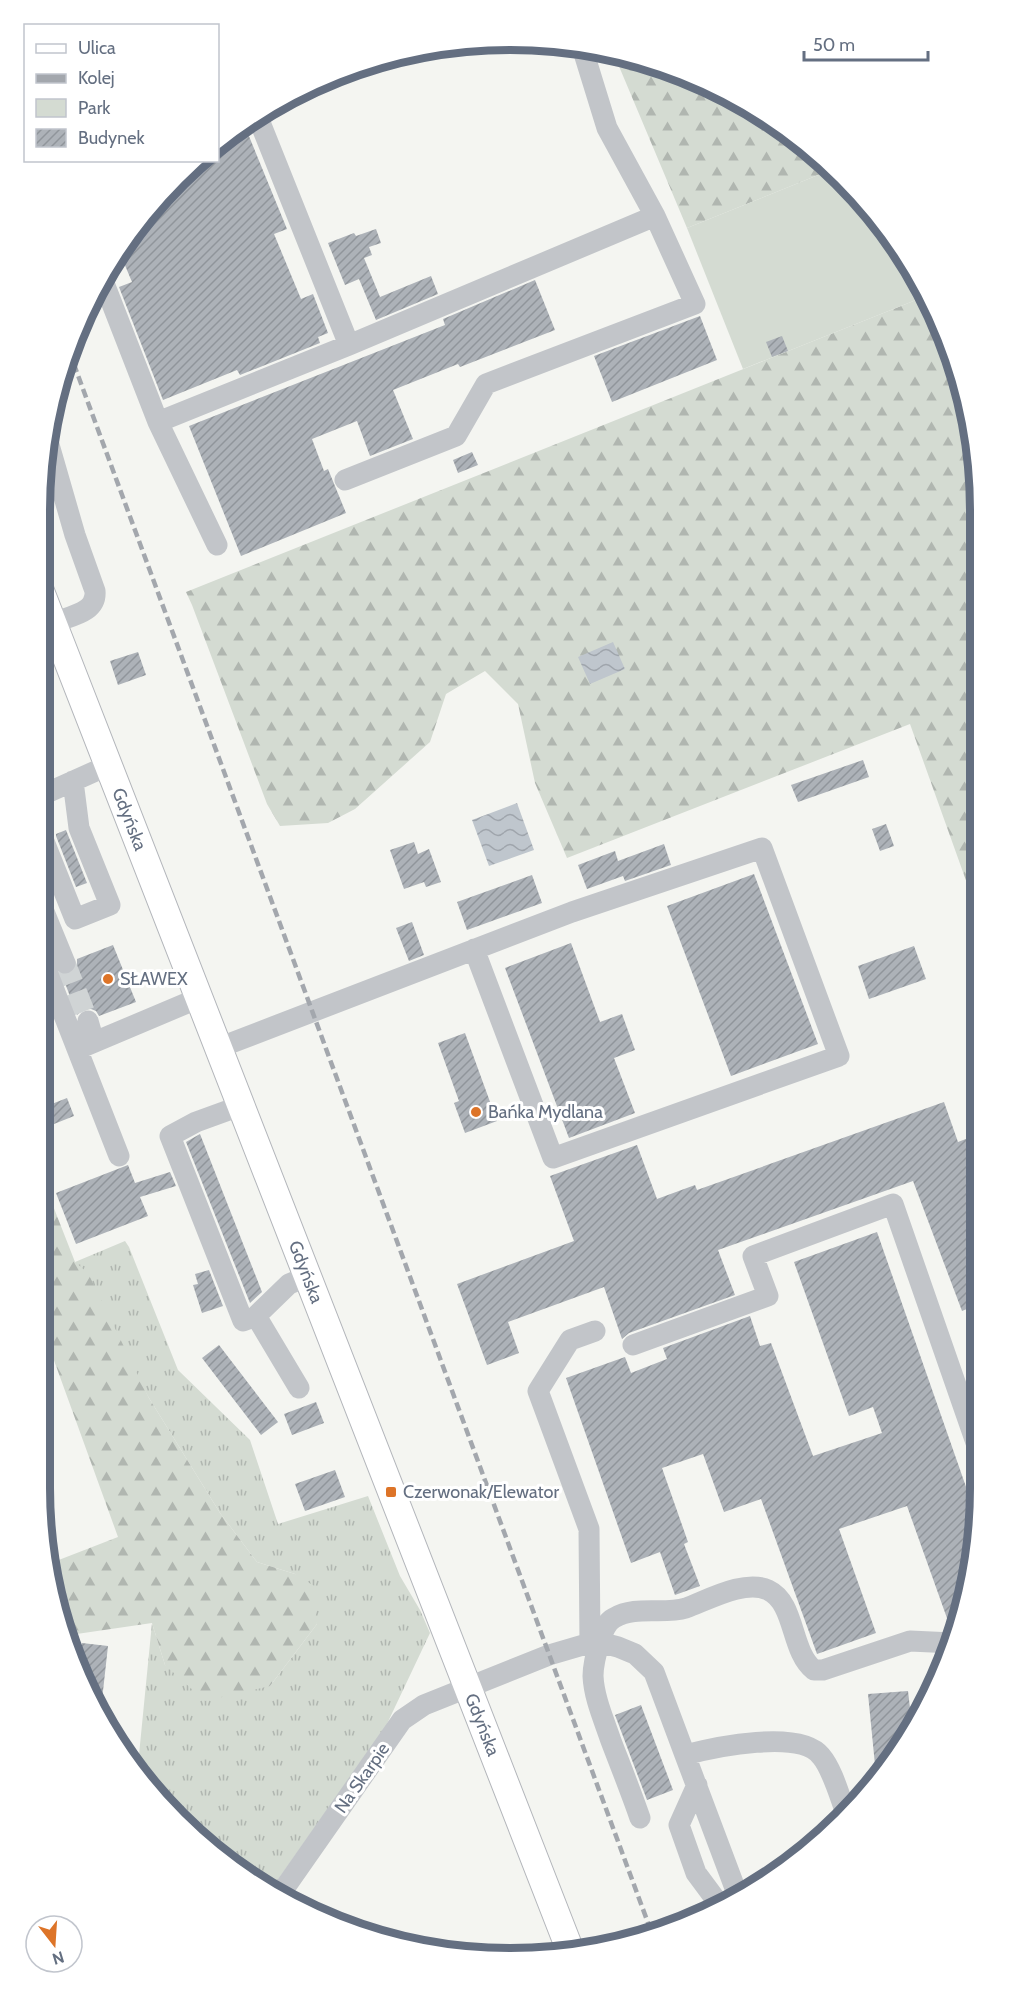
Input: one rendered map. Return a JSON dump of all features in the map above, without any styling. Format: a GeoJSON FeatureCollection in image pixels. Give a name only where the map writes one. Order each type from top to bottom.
{"type":"FeatureCollection","features":[{"type":"Feature","properties":{"kind":"main road","name":"Gdyńska"},"geometry":{"type":"LineString","coordinates":[[50,615],[568,1945]]}},
{"type":"Feature","properties":{"kind":"street"},"geometry":{"type":"LineString","coordinates":[[345,480],[456,436],[486,384],[694,304],[655,216],[607,128],[585,55]]}},
{"type":"Feature","properties":{"kind":"street"},"geometry":{"type":"LineString","coordinates":[[262,122],[349,345]]}},
{"type":"Feature","properties":{"kind":"street"},"geometry":{"type":"LineString","coordinates":[[158,422],[349,345],[655,216]]}},
{"type":"Feature","properties":{"kind":"street"},"geometry":{"type":"LineString","coordinates":[[106,289],[158,422],[217,545]]}},
{"type":"Feature","properties":{"kind":"street"},"geometry":{"type":"LineString","coordinates":[[52,457],[75,535],[95,591],[92,606],[53,623]]}},
{"type":"Feature","properties":{"kind":"street"},"geometry":{"type":"LineString","coordinates":[[50,791],[107,766]]}},
{"type":"Feature","properties":{"kind":"street"},"geometry":{"type":"LineString","coordinates":[[50,856],[75,919],[110,905],[79,828],[73,781]]}},
{"type":"Feature","properties":{"kind":"street"},"geometry":{"type":"LineString","coordinates":[[218,1048],[572,912],[762,849],[839,1056],[553,1158],[474,950]]}},
{"type":"Feature","properties":{"kind":"street"},"geometry":{"type":"LineString","coordinates":[[50,930],[65,963]]}},
{"type":"Feature","properties":{"kind":"street"},"geometry":{"type":"LineString","coordinates":[[50,974],[86,1046],[119,1156]]}},
{"type":"Feature","properties":{"kind":"street"},"geometry":{"type":"LineString","coordinates":[[86,1046],[199,998]]}},
{"type":"Feature","properties":{"kind":"street"},"geometry":{"type":"LineString","coordinates":[[86,1046],[88,1021]]}},
{"type":"Feature","properties":{"kind":"street"},"geometry":{"type":"LineString","coordinates":[[240,1106],[196,1122],[170,1136],[243,1321],[256,1316],[289,1284],[306,1277]]}},
{"type":"Feature","properties":{"kind":"street"},"geometry":{"type":"LineString","coordinates":[[633,1345],[768,1296],[753,1256],[893,1204],[970,1425]]}},
{"type":"Feature","properties":{"kind":"street"},"geometry":{"type":"LineString","coordinates":[[256,1316],[299,1388]]}},
{"type":"Feature","properties":{"kind":"street"},"geometry":{"type":"LineString","coordinates":[[595,1331],[570,1340],[537,1391],[589,1529],[594,1642],[593,1675],[599,1708],[640,1818]]}},
{"type":"Feature","properties":{"kind":"street"},"geometry":{"type":"LineString","coordinates":[[594,1642],[613,1618],[641,1611],[668,1612],[748,1586],[768,1590],[781,1600],[804,1663],[814,1670],[823,1670],[910,1641],[944,1642]]}},
{"type":"Feature","properties":{"kind":"street"},"geometry":{"type":"LineString","coordinates":[[594,1642],[618,1647],[635,1654],[654,1672],[736,1889]]}},
{"type":"Feature","properties":{"kind":"street","name":"Na Skarpie"},"geometry":{"type":"LineString","coordinates":[[284,1889],[402,1720],[424,1705],[549,1655],[594,1642]]}},
{"type":"Feature","properties":{"kind":"street"},"geometry":{"type":"LineString","coordinates":[[686,1755],[708,1749],[783,1741],[799,1742],[812,1747],[822,1756],[843,1806]]}},
{"type":"Feature","properties":{"kind":"street"},"geometry":{"type":"LineString","coordinates":[[697,1785],[679,1826],[696,1873],[716,1900]]}},
{"type":"Feature","properties":{"kind":"green space"},"geometry":{"type":"Polygon","coordinates":[[[617,62],[658,74],[714,97],[766,127],[824,173],[687,228],[617,62]]]}},
{"type":"Feature","properties":{"kind":"green space"},"geometry":{"type":"Polygon","coordinates":[[[824,173],[856,206],[875,230],[893,254],[919,299],[743,369],[687,228],[824,173]]]}},
{"type":"Feature","properties":{"kind":"green space"},"geometry":{"type":"Polygon","coordinates":[[[919,299],[946,362],[955,391],[962,420],[970,480],[970,892],[910,724],[567,858],[535,783],[518,704],[485,671],[446,694],[430,742],[355,809],[328,823],[280,826],[267,804],[186,592],[919,299]]]}},
{"type":"Feature","properties":{"kind":"green space"},"geometry":{"type":"Polygon","coordinates":[[[50,1198],[75,1262],[88,1273],[149,1398],[220,1513],[257,1562],[295,1574],[314,1586],[317,1624],[270,1686],[205,1701],[165,1665],[152,1623],[74,1634],[55,1561],[118,1537],[50,1349],[50,1198]]]}},
{"type":"Feature","properties":{"kind":"green space"},"geometry":{"type":"Polygon","coordinates":[[[125,1241],[178,1370],[250,1440],[278,1524],[368,1496],[400,1576],[420,1610],[430,1633],[386,1726],[275,1884],[230,1853],[184,1814],[139,1759],[152,1623],[165,1665],[270,1686],[317,1624],[295,1574],[257,1562],[220,1513],[149,1398],[75,1262],[125,1241]]]}},
{"type":"Feature","properties":{"kind":"water"},"geometry":{"type":"Polygon","coordinates":[[[613,642],[625,669],[590,684],[578,657],[613,642]]]}},
{"type":"Feature","properties":{"kind":"water"},"geometry":{"type":"Polygon","coordinates":[[[517,803],[534,850],[489,866],[472,820],[517,803]]]}},
{"type":"Feature","properties":{"kind":"building"},"geometry":{"type":"Polygon","coordinates":[[[247,132],[287,229],[274,234],[301,299],[313,294],[328,333],[318,337],[320,343],[240,375],[237,370],[163,400],[119,287],[132,282],[123,261],[145,230],[184,184],[209,162],[219,162],[219,154],[247,132]]]}},
{"type":"Feature","properties":{"kind":"building"},"geometry":{"type":"Polygon","coordinates":[[[376,229],[381,243],[369,247],[372,255],[364,258],[380,297],[431,276],[438,294],[376,320],[359,279],[345,285],[328,243],[354,233],[356,236],[376,229]]]}},
{"type":"Feature","properties":{"kind":"building"},"geometry":{"type":"Polygon","coordinates":[[[535,280],[555,330],[460,367],[458,364],[393,390],[413,439],[370,456],[357,421],[312,439],[324,471],[328,469],[346,513],[241,556],[189,426],[445,325],[443,319],[535,280]]]}},
{"type":"Feature","properties":{"kind":"building"},"geometry":{"type":"Polygon","coordinates":[[[700,316],[717,360],[612,402],[594,356],[700,316]]]}},
{"type":"Feature","properties":{"kind":"building"},"geometry":{"type":"Polygon","coordinates":[[[782,336],[788,351],[772,357],[766,342],[782,336]]]}},
{"type":"Feature","properties":{"kind":"building"},"geometry":{"type":"Polygon","coordinates":[[[472,452],[478,465],[458,473],[453,460],[472,452]]]}},
{"type":"Feature","properties":{"kind":"building"},"geometry":{"type":"Polygon","coordinates":[[[138,652],[146,675],[118,685],[110,661],[138,652]]]}},
{"type":"Feature","properties":{"kind":"building"},"geometry":{"type":"Polygon","coordinates":[[[863,760],[869,777],[798,802],[791,785],[863,760]]]}},
{"type":"Feature","properties":{"kind":"building"},"geometry":{"type":"Polygon","coordinates":[[[886,824],[894,846],[880,851],[872,829],[886,824]]]}},
{"type":"Feature","properties":{"kind":"building"},"geometry":{"type":"Polygon","coordinates":[[[66,830],[87,883],[76,887],[56,836],[66,830]]]}},
{"type":"Feature","properties":{"kind":"building"},"geometry":{"type":"Polygon","coordinates":[[[414,842],[418,854],[429,849],[441,882],[426,887],[424,882],[404,889],[390,850],[414,842]]]}},
{"type":"Feature","properties":{"kind":"building"},"geometry":{"type":"Polygon","coordinates":[[[664,844],[671,865],[625,881],[623,876],[587,889],[578,865],[615,851],[618,861],[664,844]]]}},
{"type":"Feature","properties":{"kind":"building"},"geometry":{"type":"Polygon","coordinates":[[[754,874],[818,1044],[731,1076],[667,906],[754,874]]]}},
{"type":"Feature","properties":{"kind":"building"},"geometry":{"type":"Polygon","coordinates":[[[532,875],[542,903],[467,930],[457,902],[532,875]]]}},
{"type":"Feature","properties":{"kind":"building"},"geometry":{"type":"Polygon","coordinates":[[[412,922],[424,955],[409,961],[396,928],[412,922]]]}},
{"type":"Feature","properties":{"kind":"building"},"geometry":{"type":"Polygon","coordinates":[[[571,943],[600,1022],[622,1014],[635,1050],[614,1058],[635,1113],[569,1138],[505,968],[571,943]]]}},
{"type":"Feature","properties":{"kind":"building","name":"SŁAWEX"},"geometry":{"type":"Polygon","coordinates":[[[113,945],[136,1002],[99,1016],[91,1009],[84,1009],[77,1015],[62,975],[69,975],[75,971],[77,959],[113,945]]]}},
{"type":"Feature","properties":{"kind":"building"},"geometry":{"type":"Polygon","coordinates":[[[914,946],[926,979],[869,999],[858,966],[914,946]]]}},
{"type":"Feature","properties":{"kind":"building"},"geometry":{"type":"Polygon","coordinates":[[[465,1033],[497,1121],[465,1133],[454,1103],[459,1101],[438,1043],[465,1033]]]}},
{"type":"Feature","properties":{"kind":"building"},"geometry":{"type":"Polygon","coordinates":[[[67,1098],[74,1116],[50,1126],[50,1105],[67,1098]]]}},
{"type":"Feature","properties":{"kind":"building"},"geometry":{"type":"Polygon","coordinates":[[[944,1102],[958,1142],[970,1137],[970,1308],[962,1311],[913,1181],[718,1250],[735,1295],[629,1333],[622,1339],[604,1287],[508,1322],[519,1353],[487,1365],[457,1284],[574,1241],[550,1176],[637,1145],[657,1199],[695,1185],[697,1190],[944,1102]]]}},
{"type":"Feature","properties":{"kind":"building"},"geometry":{"type":"Polygon","coordinates":[[[200,1134],[262,1292],[250,1303],[186,1142],[200,1134]]]}},
{"type":"Feature","properties":{"kind":"building"},"geometry":{"type":"Polygon","coordinates":[[[128,1165],[135,1183],[170,1172],[176,1186],[140,1197],[148,1216],[76,1244],[56,1193],[128,1165]]]}},
{"type":"Feature","properties":{"kind":"building"},"geometry":{"type":"Polygon","coordinates":[[[877,1232],[970,1498],[967,1548],[962,1578],[951,1620],[948,1621],[907,1506],[839,1529],[876,1633],[817,1654],[761,1499],[724,1512],[703,1454],[662,1468],[688,1542],[684,1544],[700,1586],[675,1595],[660,1552],[631,1563],[566,1378],[625,1357],[631,1373],[667,1359],[663,1348],[750,1316],[760,1346],[771,1343],[813,1456],[882,1433],[873,1407],[849,1416],[794,1262],[877,1232]]]}},
{"type":"Feature","properties":{"kind":"building"},"geometry":{"type":"Polygon","coordinates":[[[209,1270],[223,1306],[202,1313],[193,1285],[198,1284],[195,1274],[209,1270]]]}},
{"type":"Feature","properties":{"kind":"building"},"geometry":{"type":"Polygon","coordinates":[[[219,1345],[278,1422],[261,1435],[202,1358],[219,1345]]]}},
{"type":"Feature","properties":{"kind":"building"},"geometry":{"type":"Polygon","coordinates":[[[316,1402],[324,1423],[292,1435],[284,1414],[316,1402]]]}},
{"type":"Feature","properties":{"kind":"building"},"geometry":{"type":"Polygon","coordinates":[[[335,1470],[345,1497],[305,1511],[295,1484],[335,1470]]]}},
{"type":"Feature","properties":{"kind":"building"},"geometry":{"type":"Polygon","coordinates":[[[82,1643],[108,1646],[102,1701],[97,1692],[81,1654],[82,1643]]]}},
{"type":"Feature","properties":{"kind":"building"},"geometry":{"type":"Polygon","coordinates":[[[908,1691],[911,1715],[875,1768],[868,1694],[908,1691]]]}},
{"type":"Feature","properties":{"kind":"building"},"geometry":{"type":"Polygon","coordinates":[[[641,1705],[673,1790],[647,1800],[615,1715],[641,1705]]]}},
{"type":"Feature","properties":{"kind":"tunnel"},"geometry":{"type":"LineString","coordinates":[[65,963],[88,1021]]}},
{"type":"Feature","properties":{"kind":"railway"},"geometry":{"type":"LineString","coordinates":[[74,363],[649,1927]]}},
{"type":"Feature","properties":{"kind":"place","name":"SŁAWEX"},"geometry":{"type":"Point","coordinates":[108,979]}},
{"type":"Feature","properties":{"kind":"place","name":"Bańka Mydlana"},"geometry":{"type":"Point","coordinates":[476,1112]}},
{"type":"Feature","properties":{"kind":"place","name":"Czerwonak/Elewator"},"geometry":{"type":"Point","coordinates":[391,1492]}}]}
